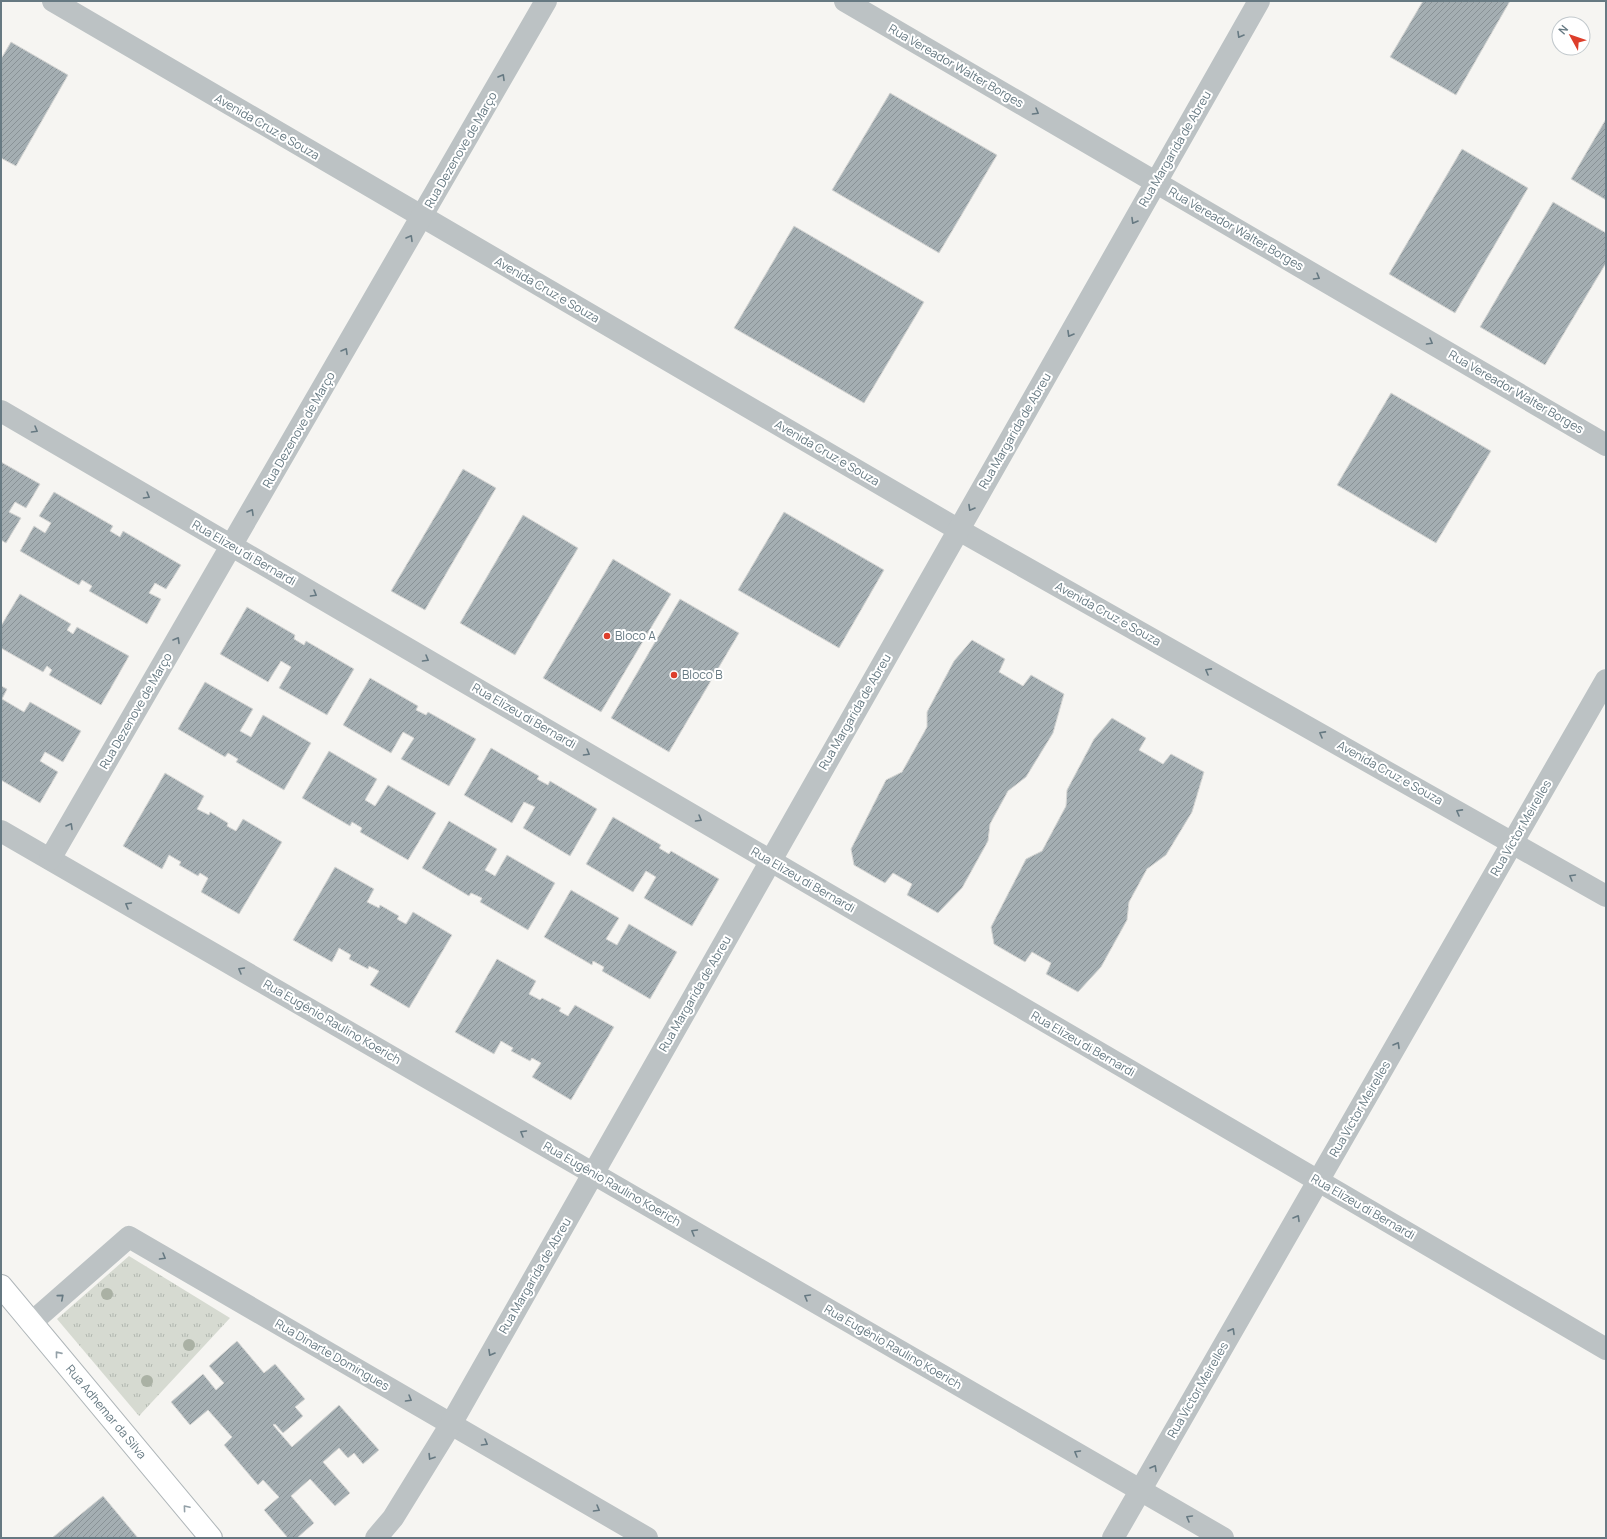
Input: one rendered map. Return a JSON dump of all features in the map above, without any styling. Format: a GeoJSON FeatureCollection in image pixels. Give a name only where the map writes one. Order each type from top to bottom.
{"type":"FeatureCollection","features":[{"type":"Feature","properties":{"kind":"street","name":"Avenida Cruz e Souza"},"geometry":{"type":"LineString","coordinates":[[53,1],[959,530],[1513,842],[1606,896]]}},
{"type":"Feature","properties":{"kind":"street","name":"Rua Dezenove de Março"},"geometry":{"type":"LineString","coordinates":[[50,860],[546,1]]}},
{"type":"Feature","properties":{"kind":"street","name":"Rua Vereador Walter Borges"},"geometry":{"type":"LineString","coordinates":[[845,1],[1606,445]]}},
{"type":"Feature","properties":{"kind":"street","name":"Rua Margarida de Abreu"},"geometry":{"type":"LineString","coordinates":[[376,1538],[393,1518],[451,1424],[1259,1]]}},
{"type":"Feature","properties":{"kind":"street","name":"Rua Elizeu di Bernardi"},"geometry":{"type":"LineString","coordinates":[[1,411],[1606,1349]]}},
{"type":"Feature","properties":{"kind":"street","name":"Rua Victor Meirelles"},"geometry":{"type":"LineString","coordinates":[[1113,1538],[1606,680]]}},
{"type":"Feature","properties":{"kind":"street","name":"Rua Eugênio Raulino Koerich"},"geometry":{"type":"LineString","coordinates":[[1,831],[1223,1538]]}},
{"type":"Feature","properties":{"kind":"street","name":"Rua Dinarte Domingues"},"geometry":{"type":"LineString","coordinates":[[31,1323],[129,1237],[647,1538]]}},
{"type":"Feature","properties":{"kind":"street","name":"Rua Adhemar da Silva"},"geometry":{"type":"LineString","coordinates":[[1,1286],[211,1538]]}},
{"type":"Feature","properties":{"kind":"green space"},"geometry":{"type":"Polygon","coordinates":[[[129,1256],[230,1318],[139,1416],[57,1319],[129,1256]]]}},
{"type":"Feature","properties":{"kind":"building"},"geometry":{"type":"Polygon","coordinates":[[[1423,1],[1510,1],[1456,95],[1390,57],[1423,1]]]}},
{"type":"Feature","properties":{"kind":"building"},"geometry":{"type":"Polygon","coordinates":[[[11,42],[68,75],[16,166],[1,158],[1,59],[11,42]]]}},
{"type":"Feature","properties":{"kind":"building"},"geometry":{"type":"Polygon","coordinates":[[[890,93],[997,155],[939,253],[832,190],[890,93]]]}},
{"type":"Feature","properties":{"kind":"building"},"geometry":{"type":"Polygon","coordinates":[[[1606,119],[1606,200],[1571,179],[1606,119]]]}},
{"type":"Feature","properties":{"kind":"building"},"geometry":{"type":"Polygon","coordinates":[[[1462,149],[1528,188],[1455,313],[1389,274],[1462,149]]]}},
{"type":"Feature","properties":{"kind":"building"},"geometry":{"type":"Polygon","coordinates":[[[1553,202],[1606,233],[1606,263],[1545,365],[1480,327],[1553,202]]]}},
{"type":"Feature","properties":{"kind":"building"},"geometry":{"type":"Polygon","coordinates":[[[794,226],[924,302],[864,403],[734,328],[794,226]]]}},
{"type":"Feature","properties":{"kind":"building"},"geometry":{"type":"Polygon","coordinates":[[[1391,393],[1491,451],[1436,543],[1337,485],[1391,393]]]}},
{"type":"Feature","properties":{"kind":"building"},"geometry":{"type":"Polygon","coordinates":[[[1,462],[40,484],[26,508],[15,502],[9,512],[21,518],[6,543],[1,540],[1,462]]]}},
{"type":"Feature","properties":{"kind":"building"},"geometry":{"type":"Polygon","coordinates":[[[463,469],[496,488],[425,610],[391,591],[463,469]]]}},
{"type":"Feature","properties":{"kind":"building"},"geometry":{"type":"Polygon","coordinates":[[[54,492],[113,526],[110,531],[120,537],[123,531],[181,565],[166,589],[155,583],[149,593],[161,599],[147,624],[89,591],[92,586],[82,580],[79,585],[20,551],[34,526],[45,533],[51,523],[39,516],[54,492]]]}},
{"type":"Feature","properties":{"kind":"building"},"geometry":{"type":"Polygon","coordinates":[[[784,512],[884,570],[839,648],[738,590],[784,512]]]}},
{"type":"Feature","properties":{"kind":"building"},"geometry":{"type":"Polygon","coordinates":[[[523,515],[578,548],[515,655],[460,623],[523,515]]]}},
{"type":"Feature","properties":{"kind":"building","name":"Bloco A"},"geometry":{"type":"Polygon","coordinates":[[[613,559],[671,594],[601,712],[543,678],[613,559]]]}},
{"type":"Feature","properties":{"kind":"building"},"geometry":{"type":"Polygon","coordinates":[[[20,594],[71,624],[67,630],[73,634],[77,627],[129,656],[101,705],[49,675],[52,670],[47,666],[43,672],[1,648],[1,626],[20,594]]]}},
{"type":"Feature","properties":{"kind":"building","name":"Bloco B"},"geometry":{"type":"Polygon","coordinates":[[[680,599],[739,633],[669,752],[611,718],[680,599]]]}},
{"type":"Feature","properties":{"kind":"building"},"geometry":{"type":"Polygon","coordinates":[[[247,607],[295,635],[294,639],[304,645],[306,641],[354,669],[327,715],[279,688],[291,667],[281,661],[268,682],[220,654],[247,607]]]}},
{"type":"Feature","properties":{"kind":"building"},"geometry":{"type":"Polygon","coordinates":[[[972,640],[1005,659],[999,672],[1023,686],[1031,675],[1064,694],[1053,733],[1026,777],[1008,791],[990,824],[988,841],[962,888],[938,913],[907,895],[912,884],[893,873],[885,883],[854,865],[851,849],[886,780],[902,772],[927,727],[927,712],[954,661],[972,640]]]}},
{"type":"Feature","properties":{"kind":"building"},"geometry":{"type":"Polygon","coordinates":[[[370,678],[418,706],[416,710],[426,715],[428,712],[476,739],[449,786],[401,759],[414,738],[403,732],[391,753],[343,725],[370,678]]]}},
{"type":"Feature","properties":{"kind":"building"},"geometry":{"type":"Polygon","coordinates":[[[205,682],[253,709],[240,731],[251,737],[263,715],[311,743],[284,790],[236,762],[238,759],[228,753],[225,757],[178,729],[205,682]]]}},
{"type":"Feature","properties":{"kind":"building"},"geometry":{"type":"Polygon","coordinates":[[[1,686],[7,689],[2,699],[24,712],[30,702],[81,731],[63,762],[45,752],[40,761],[58,772],[40,803],[1,780],[1,686]]]}},
{"type":"Feature","properties":{"kind":"building"},"geometry":{"type":"Polygon","coordinates":[[[1112,718],[1146,738],[1139,750],[1163,764],[1171,754],[1204,772],[1192,812],[1166,855],[1147,869],[1129,902],[1127,920],[1101,967],[1078,992],[1046,974],[1051,963],[1032,952],[1025,962],[994,944],[991,927],[1026,859],[1042,851],[1066,806],[1067,790],[1094,739],[1112,718]]]}},
{"type":"Feature","properties":{"kind":"building"},"geometry":{"type":"Polygon","coordinates":[[[491,748],[539,776],[537,779],[548,785],[550,781],[597,809],[570,856],[523,828],[535,807],[524,802],[512,823],[464,795],[491,748]]]}},
{"type":"Feature","properties":{"kind":"building"},"geometry":{"type":"Polygon","coordinates":[[[329,751],[377,779],[365,800],[375,806],[388,785],[436,813],[408,860],[360,832],[362,828],[352,822],[350,826],[302,798],[329,751]]]}},
{"type":"Feature","properties":{"kind":"building"},"geometry":{"type":"Polygon","coordinates":[[[165,773],[204,796],[197,809],[209,815],[210,812],[228,823],[227,826],[236,831],[243,819],[282,842],[239,914],[201,892],[208,878],[200,873],[198,876],[179,865],[181,862],[169,855],[162,869],[123,846],[165,773]]]}},
{"type":"Feature","properties":{"kind":"building"},"geometry":{"type":"Polygon","coordinates":[[[613,817],[661,845],[659,848],[669,854],[671,851],[719,879],[692,926],[644,898],[656,877],[646,871],[633,892],[586,864],[613,817]]]}},
{"type":"Feature","properties":{"kind":"building"},"geometry":{"type":"Polygon","coordinates":[[[449,821],[497,849],[485,870],[495,876],[507,855],[555,883],[528,930],[480,902],[482,898],[471,893],[469,896],[422,868],[449,821]]]}},
{"type":"Feature","properties":{"kind":"building"},"geometry":{"type":"Polygon","coordinates":[[[335,867],[374,889],[367,902],[379,908],[380,905],[399,916],[397,919],[406,924],[413,912],[452,935],[409,1008],[370,985],[379,971],[369,966],[368,969],[349,959],[351,955],[339,948],[332,962],[293,940],[335,867]]]}},
{"type":"Feature","properties":{"kind":"building"},"geometry":{"type":"Polygon","coordinates":[[[571,890],[619,918],[606,939],[617,945],[629,924],[677,952],[650,999],[602,971],[604,967],[593,961],[592,965],[544,937],[571,890]]]}},
{"type":"Feature","properties":{"kind":"building"},"geometry":{"type":"Polygon","coordinates":[[[497,959],[536,981],[529,994],[540,1000],[542,998],[561,1008],[559,1011],[568,1016],[575,1005],[614,1027],[571,1100],[532,1077],[541,1063],[532,1058],[530,1061],[511,1051],[513,1048],[501,1041],[494,1054],[455,1032],[497,959]]]}},
{"type":"Feature","properties":{"kind":"building"},"geometry":{"type":"Polygon","coordinates":[[[237,1341],[264,1373],[275,1364],[305,1399],[295,1407],[303,1416],[283,1433],[275,1424],[273,1425],[292,1447],[339,1405],[379,1450],[363,1464],[354,1453],[348,1458],[339,1448],[323,1462],[350,1493],[335,1506],[310,1479],[291,1496],[314,1523],[297,1538],[288,1538],[264,1510],[279,1497],[263,1480],[258,1485],[224,1445],[232,1437],[208,1410],[190,1425],[171,1402],[203,1374],[216,1390],[224,1383],[209,1366],[237,1341]]]}},
{"type":"Feature","properties":{"kind":"building"},"geometry":{"type":"Polygon","coordinates":[[[103,1496],[138,1538],[52,1538],[103,1496]]]}},
{"type":"Feature","properties":{"kind":"place","name":"Bloco A"},"geometry":{"type":"Point","coordinates":[607,636]}},
{"type":"Feature","properties":{"kind":"place","name":"Bloco B"},"geometry":{"type":"Point","coordinates":[674,675]}}]}
